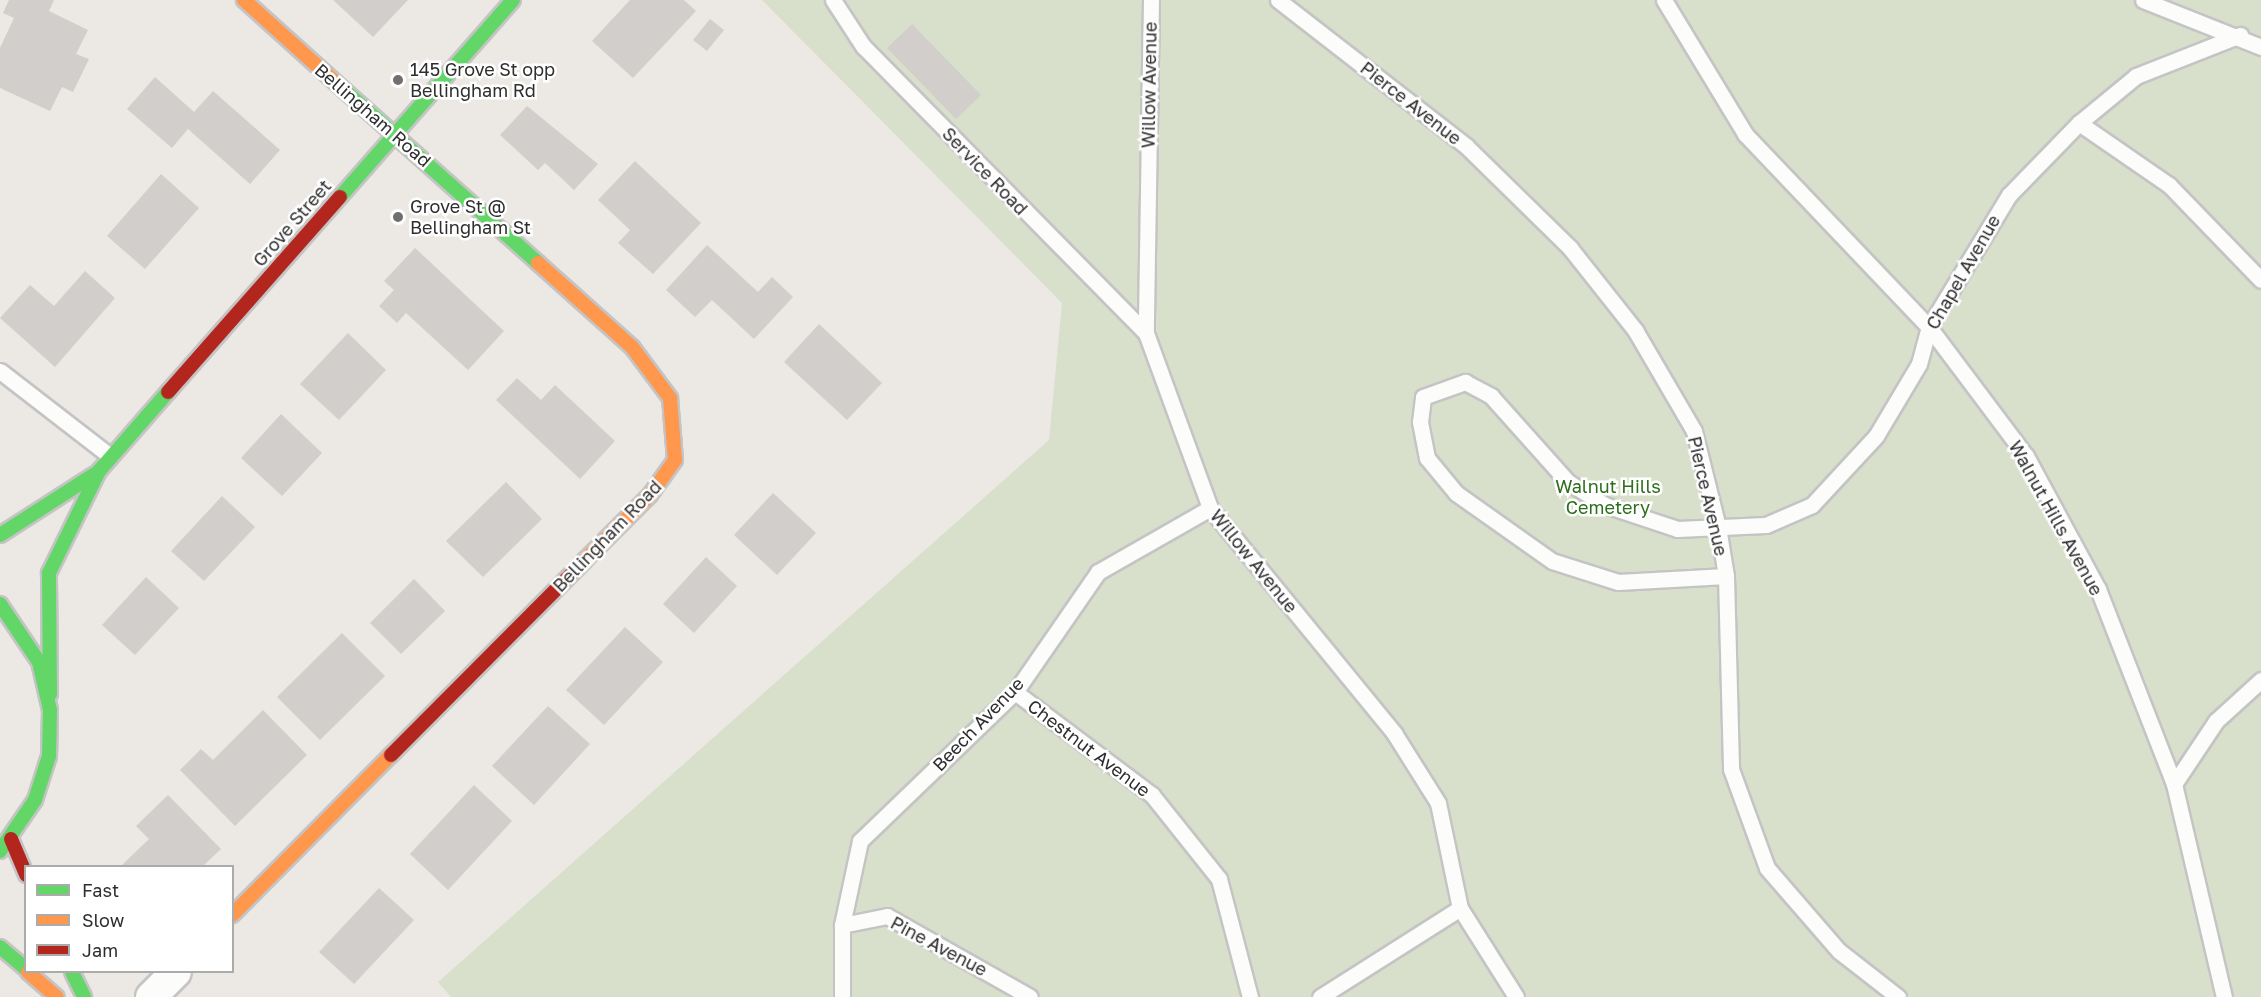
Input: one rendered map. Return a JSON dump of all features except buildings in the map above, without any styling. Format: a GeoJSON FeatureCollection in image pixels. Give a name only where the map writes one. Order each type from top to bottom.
{"type":"FeatureCollection","features":[{"type":"Feature","properties":{"kind":"main road","name":"Bellingham Road"},"geometry":{"type":"LineString","coordinates":[[234,913],[650,495],[675,460],[670,398],[632,347],[244,0]]}},
{"type":"Feature","properties":{"kind":"main road","name":"Grove Street"},"geometry":{"type":"LineString","coordinates":[[50,710],[49,573],[99,471],[513,0]]}},
{"type":"Feature","properties":{"kind":"main road","name":"Grove Street"},"geometry":{"type":"LineString","coordinates":[[0,535],[99,471]]}},
{"type":"Feature","properties":{"kind":"main road"},"geometry":{"type":"LineString","coordinates":[[0,604],[39,662],[50,710],[49,756],[35,800],[11,839],[0,851]]}},
{"type":"Feature","properties":{"kind":"main road"},"geometry":{"type":"LineString","coordinates":[[11,839],[24,869]]}},
{"type":"Feature","properties":{"kind":"main road"},"geometry":{"type":"LineString","coordinates":[[0,947],[24,967]]}},
{"type":"Feature","properties":{"kind":"main road"},"geometry":{"type":"LineString","coordinates":[[30,973],[57,997]]}},
{"type":"Feature","properties":{"kind":"main road"},"geometry":{"type":"LineString","coordinates":[[72,973],[84,997]]}},
{"type":"Feature","properties":{"kind":"street"},"geometry":{"type":"LineString","coordinates":[[151,997],[175,973]]}},
{"type":"Feature","properties":{"kind":"lane","name":"Service Road"},"geometry":{"type":"LineString","coordinates":[[833,0],[863,46],[1146,333]]}},
{"type":"Feature","properties":{"kind":"lane","name":"Willow Avenue"},"geometry":{"type":"LineString","coordinates":[[1151,0],[1146,333],[1210,508],[1394,733],[1438,803],[1460,908],[1516,997]]}},
{"type":"Feature","properties":{"kind":"lane","name":"Pierce Avenue"},"geometry":{"type":"LineString","coordinates":[[1278,0],[1466,146],[1570,248],[1635,330],[1694,431],[1718,526],[1726,576],[1731,769],[1767,868],[1839,951],[1898,997]]}},
{"type":"Feature","properties":{"kind":"lane","name":"Walnut Hills Avenue"},"geometry":{"type":"LineString","coordinates":[[1664,0],[1745,134],[1929,327],[2026,456],[2086,568],[2174,784],[2224,997]]}},
{"type":"Feature","properties":{"kind":"lane"},"geometry":{"type":"LineString","coordinates":[[2143,0],[2240,35],[2261,47]]}},
{"type":"Feature","properties":{"kind":"lane","name":"Chapel Avenue"},"geometry":{"type":"LineString","coordinates":[[1726,576],[1618,582],[1552,561],[1456,494],[1427,458],[1420,422],[1424,397],[1449,383],[1465,382],[1491,396],[1568,482],[1605,505],[1677,529],[1766,525],[1812,505],[1876,436],[1919,364],[1929,327],[2008,195],[2079,123],[2136,76],[2240,35]]}},
{"type":"Feature","properties":{"kind":"lane"},"geometry":{"type":"LineString","coordinates":[[2079,123],[2169,185],[2261,280]]}},
{"type":"Feature","properties":{"kind":"lane"},"geometry":{"type":"LineString","coordinates":[[0,371],[110,456]]}},
{"type":"Feature","properties":{"kind":"lane","name":"Beech Avenue"},"geometry":{"type":"LineString","coordinates":[[842,997],[842,925],[860,841],[1015,692],[1098,572],[1210,508]]}},
{"type":"Feature","properties":{"kind":"lane"},"geometry":{"type":"LineString","coordinates":[[2174,784],[2216,722],[2261,680]]}},
{"type":"Feature","properties":{"kind":"lane","name":"Chestnut Avenue"},"geometry":{"type":"LineString","coordinates":[[1015,692],[1152,795],[1219,879],[1250,997]]}},
{"type":"Feature","properties":{"kind":"lane"},"geometry":{"type":"LineString","coordinates":[[1320,997],[1460,908]]}},
{"type":"Feature","properties":{"kind":"lane","name":"Pine Avenue"},"geometry":{"type":"LineString","coordinates":[[842,925],[887,916],[1030,997]]}},
{"type":"Feature","properties":{"kind":"green space","name":"Walnut Hills Cemetery"},"geometry":{"type":"Polygon","coordinates":[[[762,0],[2261,0],[2261,997],[451,997],[438,982],[1049,440],[1062,303],[762,0]]]}},
{"type":"Feature","properties":{"kind":"traffic: fast"},"geometry":{"type":"LineString","coordinates":[[340,197],[513,0]]}},
{"type":"Feature","properties":{"kind":"traffic: fast"},"geometry":{"type":"LineString","coordinates":[[344,90],[538,263]]}},
{"type":"Feature","properties":{"kind":"traffic: fast"},"geometry":{"type":"LineString","coordinates":[[50,694],[49,573],[99,471],[168,392]]}},
{"type":"Feature","properties":{"kind":"traffic: fast"},"geometry":{"type":"LineString","coordinates":[[0,535],[95,474]]}},
{"type":"Feature","properties":{"kind":"traffic: fast"},"geometry":{"type":"LineString","coordinates":[[0,604],[39,662],[50,710],[49,756],[35,800],[0,851]]}},
{"type":"Feature","properties":{"kind":"traffic: fast"},"geometry":{"type":"LineString","coordinates":[[0,947],[24,967]]}},
{"type":"Feature","properties":{"kind":"traffic: fast"},"geometry":{"type":"LineString","coordinates":[[72,973],[84,997]]}},
{"type":"Feature","properties":{"kind":"traffic: slow"},"geometry":{"type":"LineString","coordinates":[[244,0],[344,90]]}},
{"type":"Feature","properties":{"kind":"traffic: slow"},"geometry":{"type":"LineString","coordinates":[[538,263],[632,347],[670,398],[675,460],[650,495],[584,561]]}},
{"type":"Feature","properties":{"kind":"traffic: slow"},"geometry":{"type":"LineString","coordinates":[[234,913],[391,755]]}},
{"type":"Feature","properties":{"kind":"traffic: slow"},"geometry":{"type":"LineString","coordinates":[[29,973],[57,997]]}},
{"type":"Feature","properties":{"kind":"traffic: jam"},"geometry":{"type":"LineString","coordinates":[[168,392],[340,197]]}},
{"type":"Feature","properties":{"kind":"traffic: jam"},"geometry":{"type":"LineString","coordinates":[[391,755],[584,561]]}},
{"type":"Feature","properties":{"kind":"traffic: jam"},"geometry":{"type":"LineString","coordinates":[[11,839],[24,870]]}},
{"type":"Feature","properties":{"kind":"place","name":"145 Grove St opp Bellingham Rd"},"geometry":{"type":"Point","coordinates":[398,80]}},
{"type":"Feature","properties":{"kind":"place","name":"Grove St @ Bellingham St"},"geometry":{"type":"Point","coordinates":[398,217]}}]}
